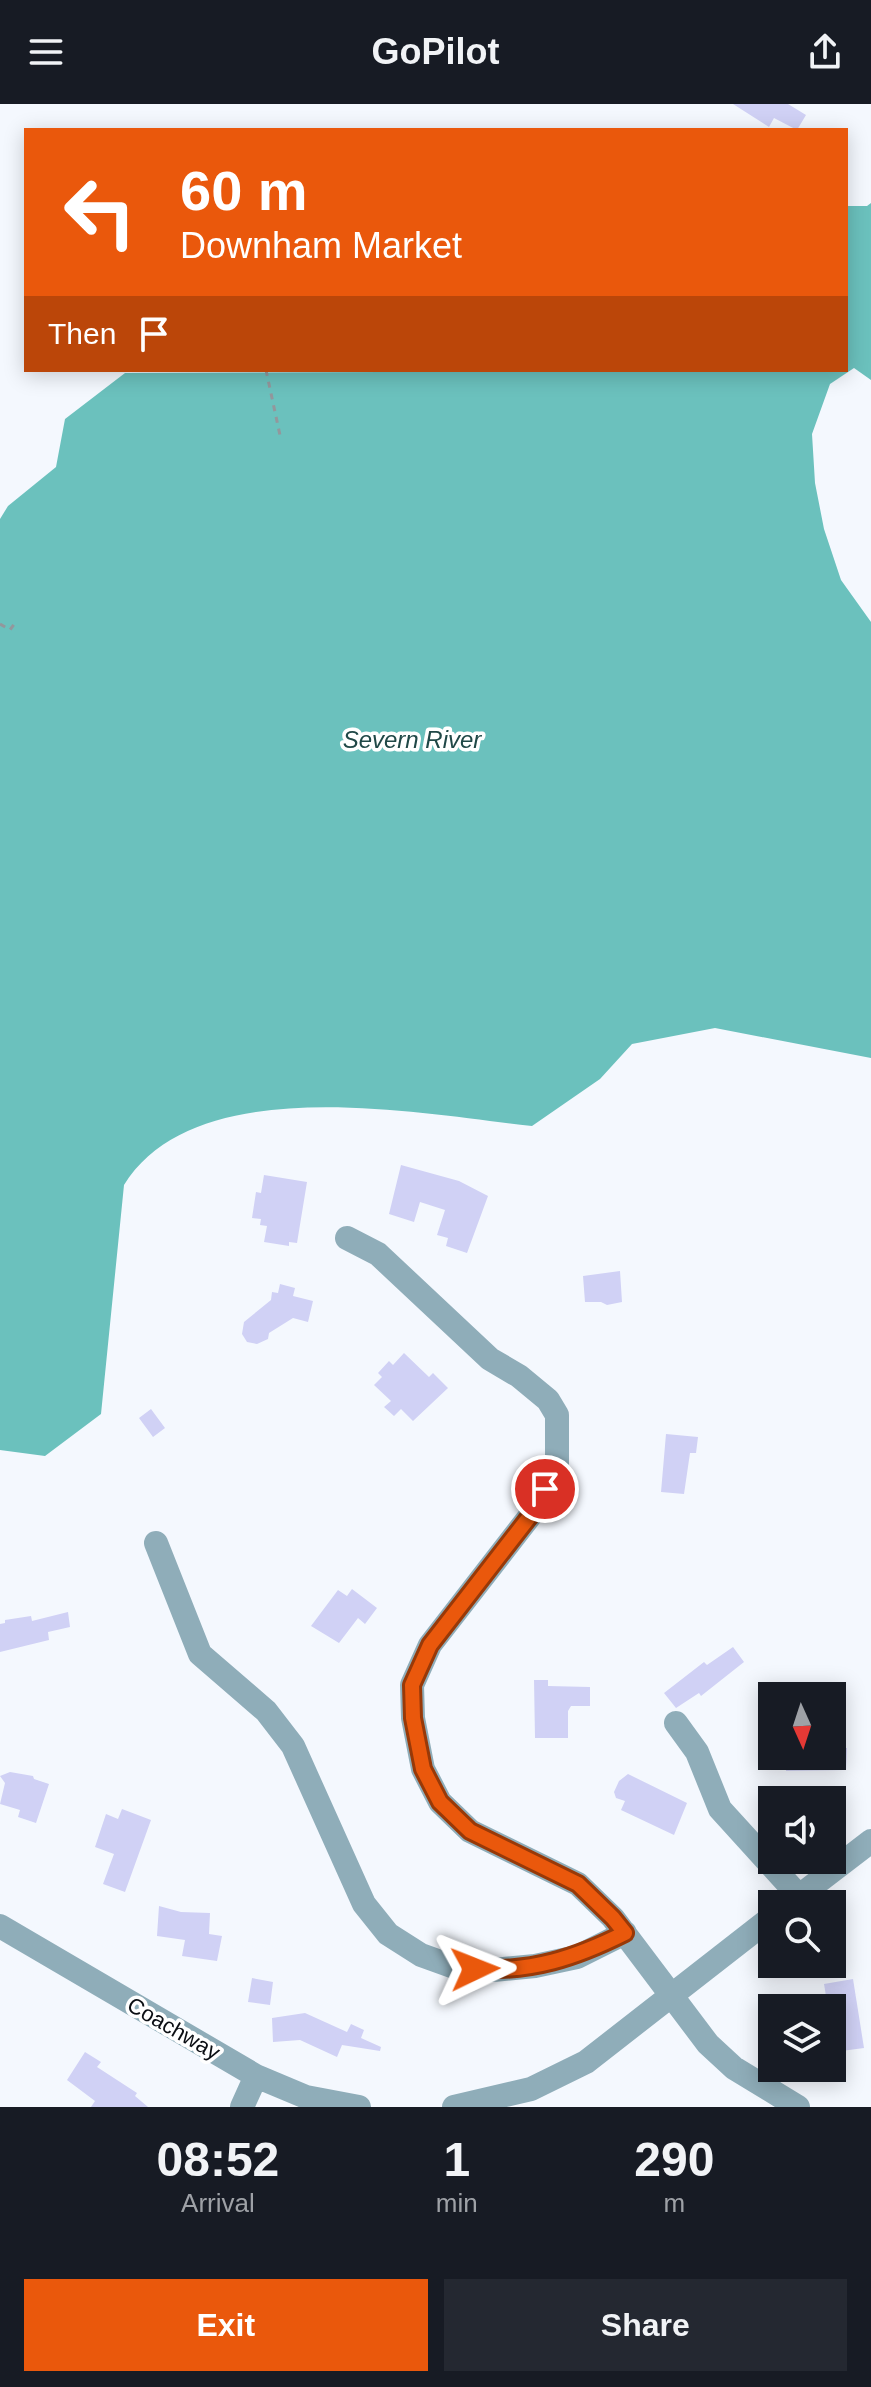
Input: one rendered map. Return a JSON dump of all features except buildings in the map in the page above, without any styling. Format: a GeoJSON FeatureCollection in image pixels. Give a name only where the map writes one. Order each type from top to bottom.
{"type":"FeatureCollection","features":[{"type":"Feature","properties":{"kind":"street"},"geometry":{"type":"LineString","coordinates":[[347,1238],[378,1254],[490,1359],[519,1376],[548,1400],[557,1415],[557,1468],[530,1516],[430,1645],[412,1685],[413,1718],[423,1769],[440,1802],[470,1831],[578,1884],[613,1918],[708,2044],[734,2068],[798,2107]]}},
{"type":"Feature","properties":{"kind":"street"},"geometry":{"type":"LineString","coordinates":[[156,1543],[200,1654],[266,1711],[293,1746],[364,1904],[388,1934],[421,1955],[457,1968],[493,1970],[535,1966],[577,1957],[625,1933]]}},
{"type":"Feature","properties":{"kind":"street"},"geometry":{"type":"LineString","coordinates":[[676,1723],[697,1752],[720,1809],[786,1890]]}},
{"type":"Feature","properties":{"kind":"street"},"geometry":{"type":"LineString","coordinates":[[807,1890],[871,1841]]}},
{"type":"Feature","properties":{"kind":"street","name":"Coachway"},"geometry":{"type":"LineString","coordinates":[[0,1926],[256,2076],[306,2097],[359,2107]]}},
{"type":"Feature","properties":{"kind":"street"},"geometry":{"type":"LineString","coordinates":[[454,2107],[531,2089],[586,2062],[758,1928]]}},
{"type":"Feature","properties":{"kind":"street"},"geometry":{"type":"LineString","coordinates":[[242,2107],[256,2076]]}},
{"type":"Feature","properties":{"kind":"path"},"geometry":{"type":"LineString","coordinates":[[266,372],[281,440]]}},
{"type":"Feature","properties":{"kind":"path"},"geometry":{"type":"LineString","coordinates":[[0,624],[10,630],[17,620]]}},
{"type":"Feature","properties":{"kind":"water","name":"Severn River"},"geometry":{"type":"Polygon","coordinates":[[[871,203],[871,380],[854,368],[848,372],[848,206],[867,206],[871,203]]]}},
{"type":"Feature","properties":{"kind":"water","name":"Severn River"},"geometry":{"type":"Polygon","coordinates":[[[848,372],[830,384],[812,434],[815,483],[824,529],[841,580],[871,622],[871,1058],[715,1028],[632,1044],[600,1079],[532,1126],[372,1109],[312,1108],[255,1112],[202,1125],[158,1149],[124,1185],[101,1414],[45,1456],[0,1450],[0,519],[8,506],[56,467],[65,419],[125,373],[848,372]]]}},
{"type":"Feature","properties":{"kind":"route"},"geometry":{"type":"LineString","coordinates":[[475,1969],[535,1966],[577,1957],[625,1933],[578,1884],[470,1831],[440,1802],[423,1769],[413,1718],[412,1685],[430,1645],[530,1516],[545,1489]]}}]}
